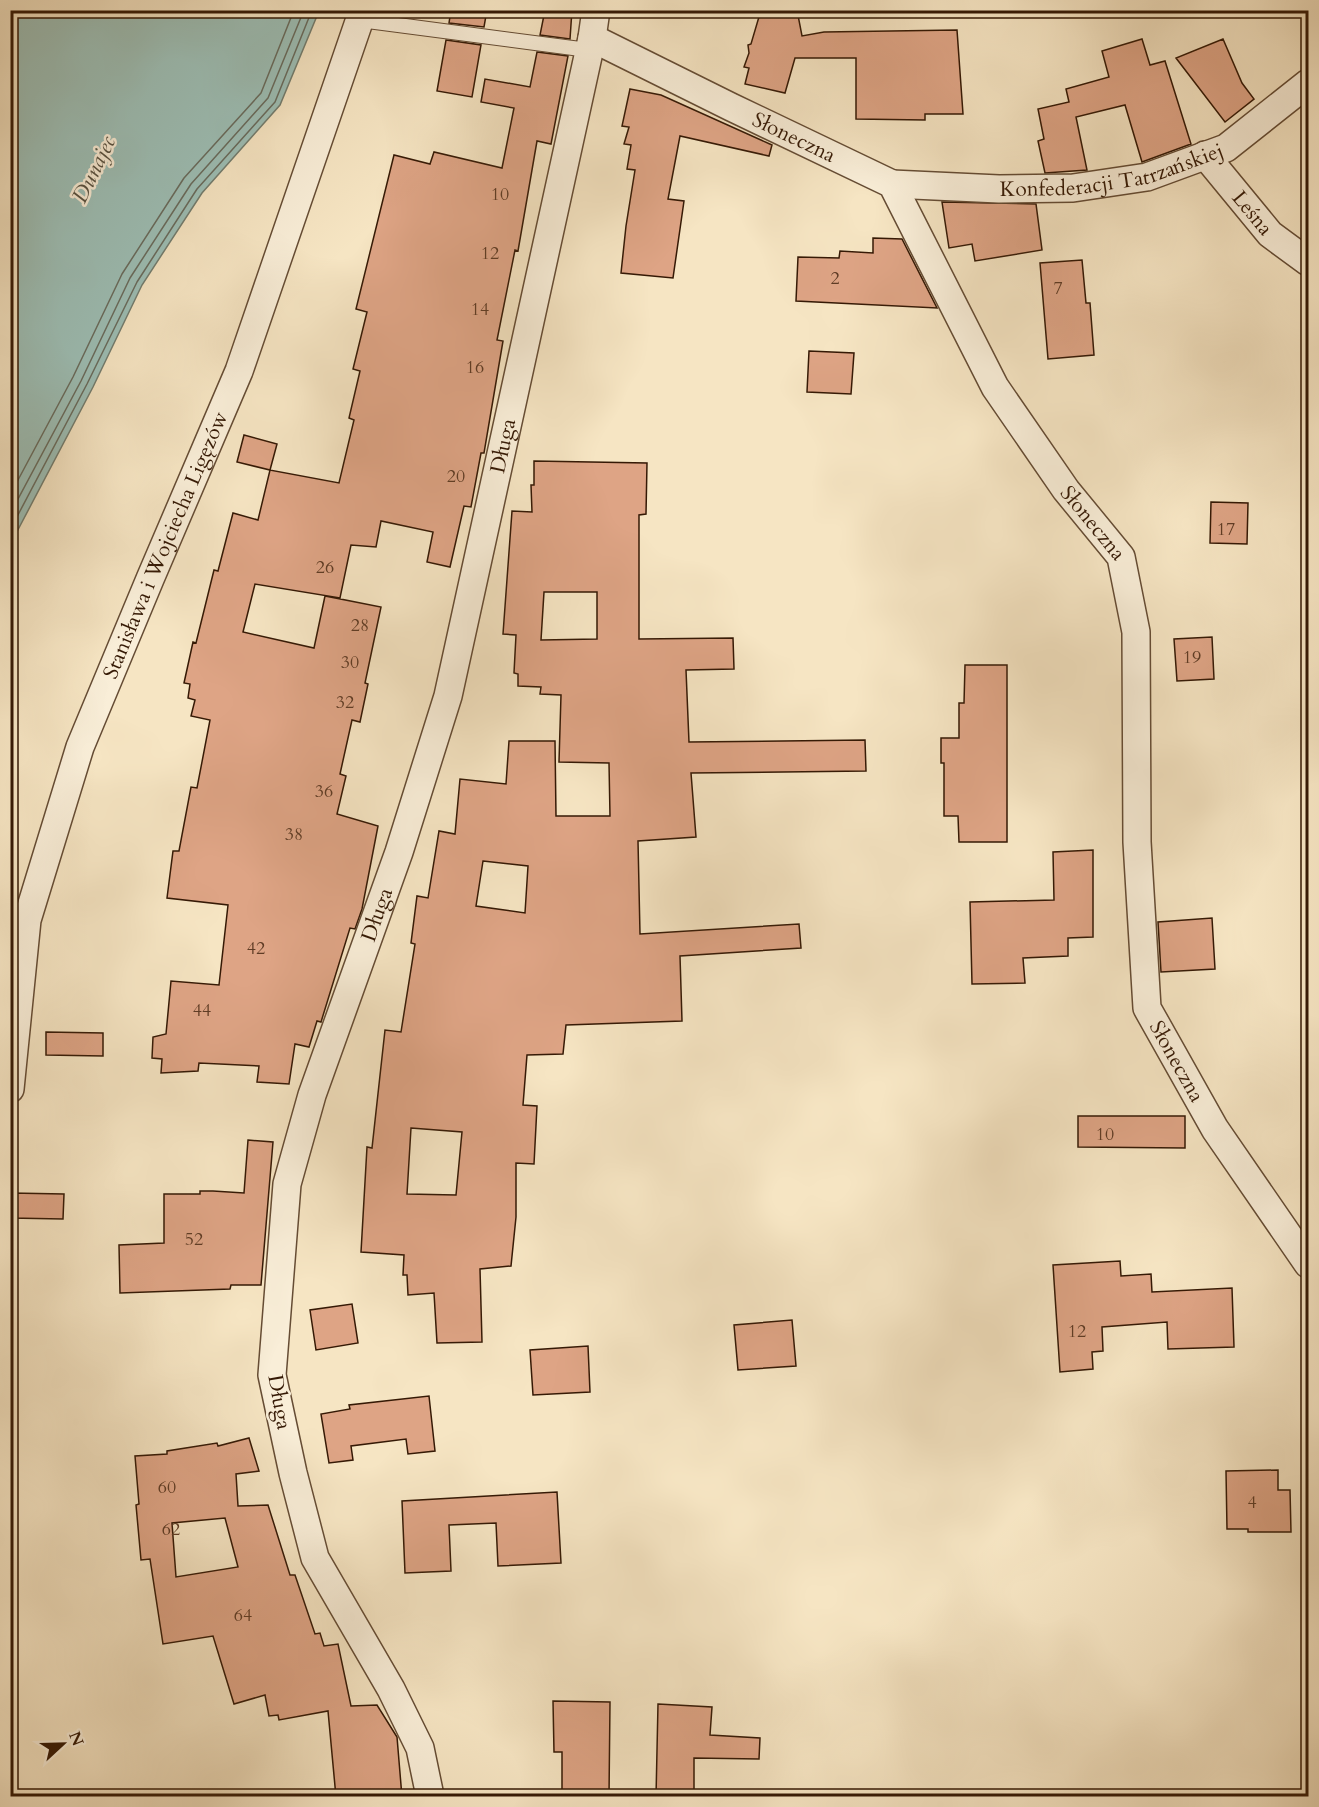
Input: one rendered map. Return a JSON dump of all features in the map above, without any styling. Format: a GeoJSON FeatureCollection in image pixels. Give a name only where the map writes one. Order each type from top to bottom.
{"type":"FeatureCollection","features":[{"type":"Feature","properties":{"kind":"street","name":"Długa"},"geometry":{"type":"LineString","coordinates":[[430,1797],[420,1748],[391,1689],[315,1558],[293,1473],[272,1375],[287,1184],[312,1095],[399,852],[448,696],[596,10]]}},
{"type":"Feature","properties":{"kind":"street","name":"Stanisława i Wojciecha Ligęzów"},"geometry":{"type":"LineString","coordinates":[[10,1089],[27,920],[80,747],[239,371],[361,15]]}},
{"type":"Feature","properties":{"kind":"street","name":"Słoneczna"},"geometry":{"type":"LineString","coordinates":[[590,44],[892,183],[995,387],[1066,490],[1121,557],[1136,632],[1137,842],[1147,1008],[1215,1129],[1308,1264]]}},
{"type":"Feature","properties":{"kind":"street","name":"Konfederacji Tatrzańskiej"},"geometry":{"type":"LineString","coordinates":[[892,183],[999,189],[1073,188],[1147,177],[1226,148],[1308,83]]}},
{"type":"Feature","properties":{"kind":"street","name":"Leśna"},"geometry":{"type":"LineString","coordinates":[[1205,155],[1270,234],[1308,262]]}},
{"type":"Feature","properties":{"kind":"lane"},"geometry":{"type":"LineString","coordinates":[[361,15],[590,44]]}},
{"type":"Feature","properties":{"kind":"water","name":"Dunajec"},"geometry":{"type":"Polygon","coordinates":[[[11,10],[319,11],[280,105],[202,193],[142,285],[93,387],[11,543],[11,10]]]}},
{"type":"Feature","properties":{"kind":"building"},"geometry":{"type":"Polygon","coordinates":[[[451,10],[487,10],[484,27],[449,23],[451,10]]]}},
{"type":"Feature","properties":{"kind":"building"},"geometry":{"type":"Polygon","coordinates":[[[545,10],[572,10],[570,39],[540,35],[545,10]]]}},
{"type":"Feature","properties":{"kind":"building"},"geometry":{"type":"Polygon","coordinates":[[[761,10],[797,10],[802,36],[824,32],[957,30],[963,114],[925,114],[925,120],[856,119],[856,58],[795,58],[785,93],[745,84],[749,68],[744,67],[749,53],[748,45],[751,44],[761,10]]]}},
{"type":"Feature","properties":{"kind":"building"},"geometry":{"type":"Polygon","coordinates":[[[1142,39],[1150,65],[1165,61],[1191,144],[1142,162],[1125,105],[1076,117],[1087,170],[1045,173],[1038,141],[1044,139],[1038,109],[1069,102],[1066,89],[1109,77],[1102,51],[1142,39]]]}},
{"type":"Feature","properties":{"kind":"building"},"geometry":{"type":"Polygon","coordinates":[[[1223,39],[1242,83],[1254,99],[1225,122],[1176,58],[1223,39]]]}},
{"type":"Feature","properties":{"kind":"building"},"geometry":{"type":"Polygon","coordinates":[[[446,40],[481,45],[472,97],[437,91],[446,40]]]}},
{"type":"Feature","properties":{"kind":"building"},"geometry":{"type":"Polygon","coordinates":[[[537,52],[568,56],[551,144],[537,141],[518,251],[515,250],[497,340],[503,341],[484,453],[481,453],[471,507],[464,506],[450,567],[427,562],[433,532],[381,521],[376,547],[351,545],[340,598],[255,584],[243,632],[314,648],[325,596],[381,607],[365,683],[368,684],[360,722],[352,720],[340,774],[346,776],[337,814],[378,826],[362,909],[355,929],[350,928],[321,1022],[317,1021],[309,1047],[295,1044],[289,1084],[257,1082],[259,1066],[199,1063],[198,1071],[161,1073],[162,1059],[152,1058],[153,1037],[166,1034],[171,981],[219,985],[228,905],[167,898],[173,851],[179,851],[191,787],[197,788],[210,720],[191,716],[195,700],[188,698],[190,684],[184,683],[193,642],[196,643],[214,570],[218,571],[233,513],[258,520],[270,470],[339,483],[354,420],[349,418],[360,371],[353,369],[367,312],[356,309],[394,155],[430,164],[434,152],[502,168],[514,108],[481,102],[485,79],[530,87],[537,52]]]}},
{"type":"Feature","properties":{"kind":"building"},"geometry":{"type":"Polygon","coordinates":[[[630,89],[661,95],[772,145],[769,156],[680,136],[668,199],[684,201],[673,278],[621,273],[635,170],[627,169],[631,145],[624,144],[629,127],[622,126],[630,89]]]}},
{"type":"Feature","properties":{"kind":"building"},"geometry":{"type":"Polygon","coordinates":[[[942,202],[1036,204],[1042,250],[975,261],[972,244],[949,248],[942,202]]]}},
{"type":"Feature","properties":{"kind":"building"},"geometry":{"type":"Polygon","coordinates":[[[873,238],[902,239],[937,308],[796,301],[798,257],[839,258],[840,251],[873,253],[873,238]]]}},
{"type":"Feature","properties":{"kind":"building"},"geometry":{"type":"Polygon","coordinates":[[[1082,260],[1086,303],[1090,303],[1094,355],[1048,359],[1040,263],[1082,260]]]}},
{"type":"Feature","properties":{"kind":"building"},"geometry":{"type":"Polygon","coordinates":[[[809,351],[854,353],[851,394],[807,392],[809,351]]]}},
{"type":"Feature","properties":{"kind":"building"},"geometry":{"type":"Polygon","coordinates":[[[244,435],[277,444],[270,470],[237,462],[244,435]]]}},
{"type":"Feature","properties":{"kind":"building"},"geometry":{"type":"Polygon","coordinates":[[[534,461],[647,463],[646,514],[639,515],[639,639],[733,638],[734,669],[686,670],[689,742],[865,740],[866,771],[691,773],[696,837],[638,841],[640,934],[799,924],[801,948],[680,956],[682,1021],[566,1025],[563,1054],[527,1055],[523,1105],[537,1106],[534,1164],[516,1163],[516,1217],[511,1266],[480,1269],[482,1342],[437,1343],[434,1293],[408,1295],[407,1275],[403,1275],[404,1255],[361,1252],[367,1147],[372,1148],[385,1030],[401,1032],[415,944],[411,943],[417,896],[428,898],[439,831],[455,834],[460,779],[506,784],[509,741],[555,741],[556,816],[610,816],[609,763],[559,762],[561,695],[540,694],[541,687],[518,686],[518,674],[514,673],[516,635],[503,634],[512,511],[532,512],[531,485],[534,485],[534,461]],[[544,592],[541,640],[597,639],[597,592],[544,592]],[[483,861],[476,906],[525,913],[528,866],[483,861]],[[411,1128],[407,1194],[456,1195],[462,1132],[411,1128]]]}},
{"type":"Feature","properties":{"kind":"building"},"geometry":{"type":"Polygon","coordinates":[[[1211,502],[1248,503],[1247,544],[1210,543],[1211,502]]]}},
{"type":"Feature","properties":{"kind":"building"},"geometry":{"type":"Polygon","coordinates":[[[1212,637],[1214,679],[1177,681],[1174,639],[1212,637]]]}},
{"type":"Feature","properties":{"kind":"building"},"geometry":{"type":"Polygon","coordinates":[[[965,665],[1007,665],[1007,842],[959,842],[958,816],[944,816],[944,763],[941,763],[941,738],[959,738],[959,703],[964,703],[965,665]]]}},
{"type":"Feature","properties":{"kind":"building"},"geometry":{"type":"Polygon","coordinates":[[[1093,850],[1093,937],[1068,938],[1068,956],[1023,958],[1025,983],[972,984],[970,902],[1054,900],[1053,852],[1093,850]]]}},
{"type":"Feature","properties":{"kind":"building"},"geometry":{"type":"Polygon","coordinates":[[[1212,918],[1215,969],[1161,972],[1158,922],[1212,918]]]}},
{"type":"Feature","properties":{"kind":"building"},"geometry":{"type":"Polygon","coordinates":[[[46,1032],[103,1033],[103,1056],[46,1055],[46,1032]]]}},
{"type":"Feature","properties":{"kind":"building"},"geometry":{"type":"Polygon","coordinates":[[[1078,1116],[1185,1116],[1185,1148],[1078,1147],[1078,1116]]]}},
{"type":"Feature","properties":{"kind":"building"},"geometry":{"type":"Polygon","coordinates":[[[248,1140],[273,1142],[261,1285],[231,1285],[230,1289],[120,1293],[119,1245],[164,1243],[164,1194],[200,1194],[200,1191],[244,1193],[248,1140]]]}},
{"type":"Feature","properties":{"kind":"building"},"geometry":{"type":"Polygon","coordinates":[[[10,1193],[64,1194],[63,1219],[10,1218],[10,1193]]]}},
{"type":"Feature","properties":{"kind":"building"},"geometry":{"type":"Polygon","coordinates":[[[1120,1261],[1121,1276],[1151,1274],[1152,1292],[1232,1288],[1234,1347],[1168,1349],[1167,1322],[1102,1327],[1103,1351],[1092,1352],[1093,1369],[1060,1372],[1053,1265],[1120,1261]]]}},
{"type":"Feature","properties":{"kind":"building"},"geometry":{"type":"Polygon","coordinates":[[[352,1304],[358,1343],[316,1350],[310,1310],[352,1304]]]}},
{"type":"Feature","properties":{"kind":"building"},"geometry":{"type":"Polygon","coordinates":[[[792,1320],[796,1366],[738,1370],[734,1325],[792,1320]]]}},
{"type":"Feature","properties":{"kind":"building"},"geometry":{"type":"Polygon","coordinates":[[[588,1346],[590,1392],[533,1395],[530,1350],[588,1346]]]}},
{"type":"Feature","properties":{"kind":"building"},"geometry":{"type":"Polygon","coordinates":[[[429,1396],[435,1451],[408,1454],[406,1439],[351,1446],[353,1460],[329,1463],[321,1414],[350,1409],[349,1405],[429,1396]]]}},
{"type":"Feature","properties":{"kind":"building"},"geometry":{"type":"Polygon","coordinates":[[[249,1438],[259,1471],[236,1474],[238,1506],[268,1505],[290,1575],[295,1575],[315,1634],[320,1633],[324,1646],[338,1644],[351,1706],[377,1705],[397,1737],[402,1797],[336,1797],[328,1711],[279,1720],[278,1715],[269,1716],[265,1695],[234,1704],[213,1636],[163,1644],[150,1559],[141,1560],[136,1505],[139,1504],[135,1456],[167,1454],[167,1451],[217,1443],[218,1446],[249,1438]],[[225,1518],[172,1523],[176,1577],[238,1567],[225,1518]]]}},
{"type":"Feature","properties":{"kind":"building"},"geometry":{"type":"Polygon","coordinates":[[[1278,1470],[1278,1490],[1290,1490],[1291,1532],[1248,1532],[1248,1529],[1227,1529],[1226,1471],[1278,1470]]]}},
{"type":"Feature","properties":{"kind":"building"},"geometry":{"type":"Polygon","coordinates":[[[557,1492],[561,1563],[498,1566],[496,1523],[449,1525],[451,1571],[405,1573],[402,1501],[557,1492]]]}},
{"type":"Feature","properties":{"kind":"building"},"geometry":{"type":"Polygon","coordinates":[[[553,1701],[610,1702],[609,1797],[562,1797],[562,1752],[554,1752],[553,1701]]]}},
{"type":"Feature","properties":{"kind":"building"},"geometry":{"type":"Polygon","coordinates":[[[658,1704],[712,1707],[710,1735],[760,1738],[759,1759],[694,1758],[694,1797],[656,1797],[658,1704]]]}}]}
